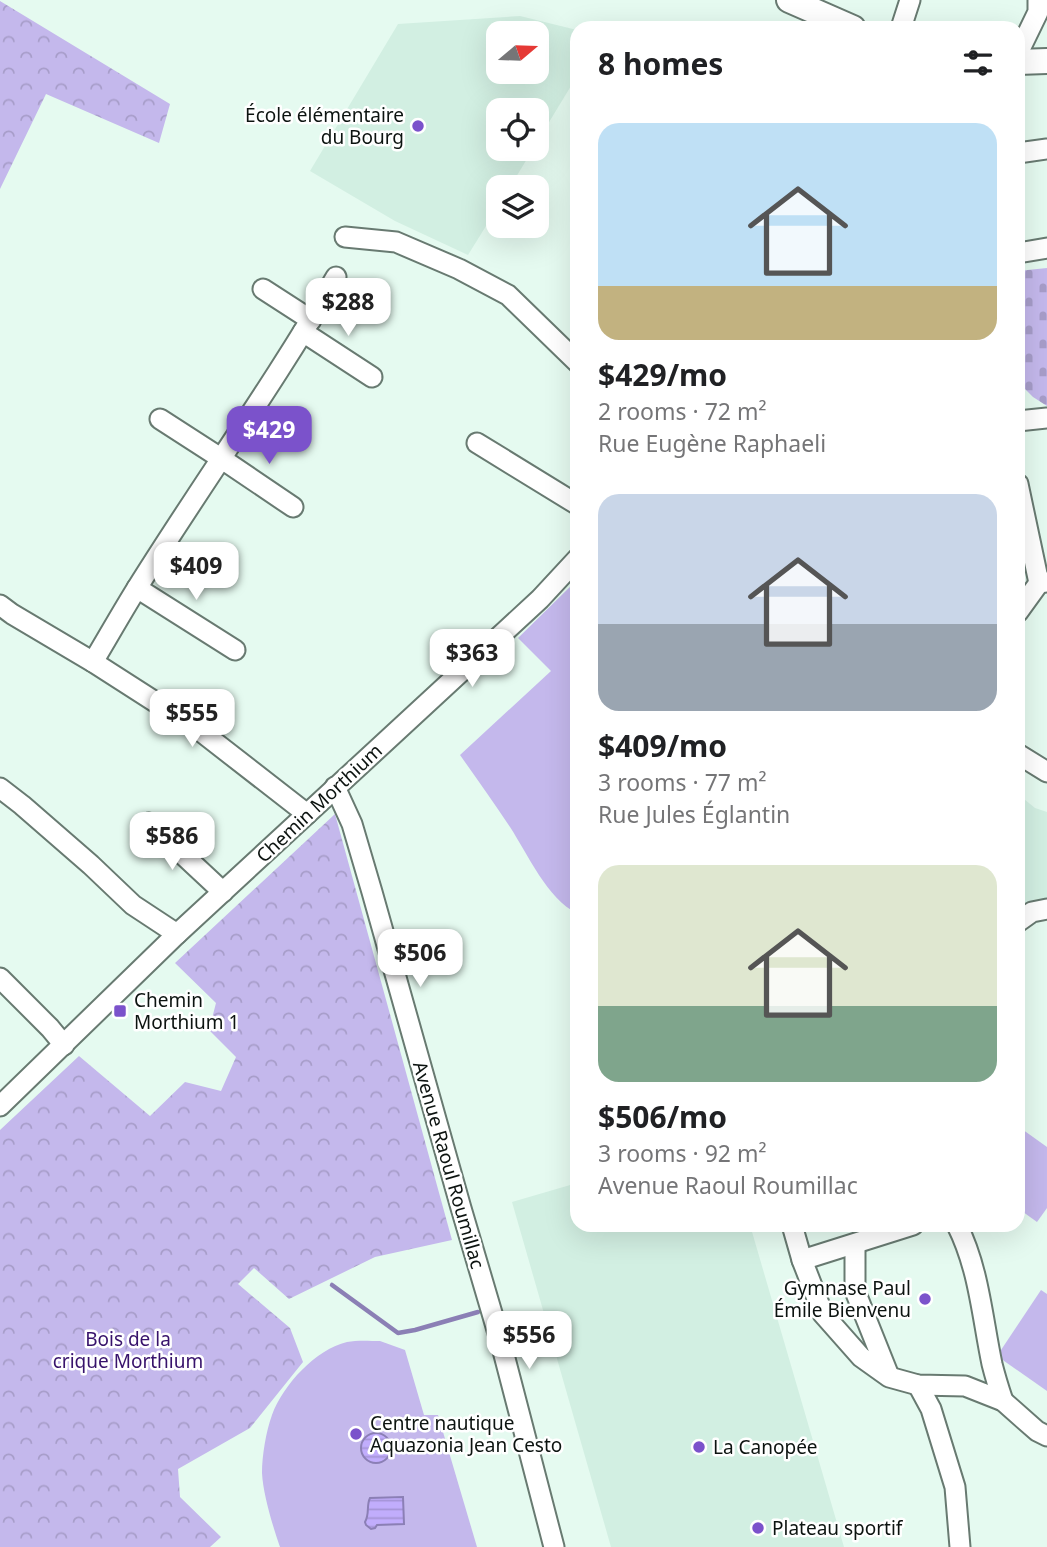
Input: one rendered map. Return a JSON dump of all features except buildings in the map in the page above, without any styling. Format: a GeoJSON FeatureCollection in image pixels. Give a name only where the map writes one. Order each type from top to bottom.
{"type":"FeatureCollection","features":[{"type":"Feature","properties":{"kind":"main road"},"geometry":{"type":"LineString","coordinates":[[789,0],[837,21]]}},
{"type":"Feature","properties":{"kind":"main road"},"geometry":{"type":"LineString","coordinates":[[1025,62],[1047,61]]}},
{"type":"Feature","properties":{"kind":"street"},"geometry":{"type":"LineString","coordinates":[[903,21],[910,0]]}},
{"type":"Feature","properties":{"kind":"street"},"geometry":{"type":"LineString","coordinates":[[1025,39],[1038,12],[1038,0]]}},
{"type":"Feature","properties":{"kind":"street"},"geometry":{"type":"LineString","coordinates":[[1025,152],[1047,149]]}},
{"type":"Feature","properties":{"kind":"street"},"geometry":{"type":"LineString","coordinates":[[345,237],[396,242],[459,269],[508,295],[570,355]]}},
{"type":"Feature","properties":{"kind":"street"},"geometry":{"type":"LineString","coordinates":[[1025,252],[1047,248]]}},
{"type":"Feature","properties":{"kind":"street"},"geometry":{"type":"LineString","coordinates":[[93,662],[137,588],[336,277]]}},
{"type":"Feature","properties":{"kind":"street"},"geometry":{"type":"LineString","coordinates":[[263,289],[372,377]]}},
{"type":"Feature","properties":{"kind":"street"},"geometry":{"type":"LineString","coordinates":[[1025,420],[1047,418]]}},
{"type":"Feature","properties":{"kind":"street"},"geometry":{"type":"LineString","coordinates":[[160,419],[293,507]]}},
{"type":"Feature","properties":{"kind":"street"},"geometry":{"type":"LineString","coordinates":[[477,443],[570,500]]}},
{"type":"Feature","properties":{"kind":"street"},"geometry":{"type":"LineString","coordinates":[[1025,511],[1043,582],[1025,604]]}},
{"type":"Feature","properties":{"kind":"street","name":"Chemin Morthium"},"geometry":{"type":"LineString","coordinates":[[0,1106],[177,934],[540,599],[570,567]]}},
{"type":"Feature","properties":{"kind":"street"},"geometry":{"type":"LineString","coordinates":[[137,588],[235,649]]}},
{"type":"Feature","properties":{"kind":"street"},"geometry":{"type":"LineString","coordinates":[[0,605],[199,730],[307,814]]}},
{"type":"Feature","properties":{"kind":"street"},"geometry":{"type":"LineString","coordinates":[[1025,758],[1047,772]]}},
{"type":"Feature","properties":{"kind":"street","name":"Avenue Raoul Roumillac"},"geometry":{"type":"LineString","coordinates":[[335,787],[352,824],[376,905],[502,1347],[554,1547]]}},
{"type":"Feature","properties":{"kind":"street"},"geometry":{"type":"LineString","coordinates":[[0,788],[81,856],[133,905],[177,934]]}},
{"type":"Feature","properties":{"kind":"street"},"geometry":{"type":"LineString","coordinates":[[149,823],[223,892]]}},
{"type":"Feature","properties":{"kind":"street"},"geometry":{"type":"LineString","coordinates":[[1025,917],[1047,908]]}},
{"type":"Feature","properties":{"kind":"street"},"geometry":{"type":"LineString","coordinates":[[0,978],[64,1045]]}},
{"type":"Feature","properties":{"kind":"street"},"geometry":{"type":"LineString","coordinates":[[794,1232],[823,1314],[861,1357],[889,1377],[918,1385],[965,1386],[1003,1401],[1037,1431],[1047,1436]]}},
{"type":"Feature","properties":{"kind":"street"},"geometry":{"type":"LineString","coordinates":[[802,1260],[893,1232]]}},
{"type":"Feature","properties":{"kind":"street"},"geometry":{"type":"LineString","coordinates":[[961,1232],[968,1246],[980,1294],[992,1365],[1003,1401]]}},
{"type":"Feature","properties":{"kind":"street"},"geometry":{"type":"LineString","coordinates":[[855,1245],[855,1291],[889,1377]]}},
{"type":"Feature","properties":{"kind":"street"},"geometry":{"type":"LineString","coordinates":[[918,1385],[931,1409],[955,1487],[960,1547]]}},
{"type":"Feature","properties":{"kind":"shaded area","name":"École élémentaire du Bourg"},"geometry":{"type":"Polygon","coordinates":[[[520,16],[540,21],[486,21],[486,84],[550,84],[550,23],[570,28],[570,88],[549,122],[549,98],[486,98],[486,161],[526,161],[517,175],[486,175],[486,226],[468,255],[395,221],[310,171],[398,24],[520,16]]]}},
{"type":"Feature","properties":{"kind":"shaded area"},"geometry":{"type":"Polygon","coordinates":[[[1025,800],[1035,808],[1047,812],[1047,903],[1025,908],[1025,800]]]}},
{"type":"Feature","properties":{"kind":"shaded area","name":"La Canopée"},"geometry":{"type":"Polygon","coordinates":[[[570,1185],[570,1232],[752,1232],[844,1547],[611,1547],[512,1202],[570,1185]]]}},
{"type":"Feature","properties":{"kind":"shaded area"},"geometry":{"type":"Polygon","coordinates":[[[376,1433],[387,1437],[391,1448],[387,1459],[376,1463],[365,1459],[361,1448],[365,1437],[376,1433]]]}},
{"type":"Feature","properties":{"kind":"shaded area"},"geometry":{"type":"Polygon","coordinates":[[[403,1497],[404,1524],[377,1525],[371,1529],[366,1525],[370,1498],[403,1497]]]}},
{"type":"Feature","properties":{"kind":"green space"},"geometry":{"type":"Polygon","coordinates":[[[0,1],[170,104],[159,143],[46,94],[0,189],[0,1]]]}},
{"type":"Feature","properties":{"kind":"green space"},"geometry":{"type":"Polygon","coordinates":[[[1047,268],[1047,406],[1025,389],[1025,270],[1047,268]]]}},
{"type":"Feature","properties":{"kind":"green space"},"geometry":{"type":"Polygon","coordinates":[[[570,587],[570,909],[548,887],[460,755],[551,671],[518,638],[570,587]]]}},
{"type":"Feature","properties":{"kind":"green space","name":"Bois de la crique Morthium"},"geometry":{"type":"Polygon","coordinates":[[[335,814],[452,1240],[375,1257],[289,1299],[254,1268],[238,1284],[290,1328],[303,1362],[250,1428],[178,1469],[180,1497],[221,1537],[210,1547],[0,1547],[0,1130],[79,1056],[150,1116],[185,1082],[221,1091],[236,1057],[209,1030],[216,1003],[175,963],[335,814]]]}},
{"type":"Feature","properties":{"kind":"green space"},"geometry":{"type":"Polygon","coordinates":[[[1025,1131],[1047,1147],[1047,1208],[1037,1222],[1025,1213],[1025,1131]]]}},
{"type":"Feature","properties":{"kind":"green space"},"geometry":{"type":"Polygon","coordinates":[[[1041,1290],[1047,1294],[1047,1391],[997,1356],[1041,1290]]]}},
{"type":"Feature","properties":{"kind":"green space","name":"Centre nautique Aquazonia Jean Cesto"},"geometry":{"type":"Polygon","coordinates":[[[380,1341],[405,1350],[424,1415],[438,1415],[477,1547],[280,1547],[266,1500],[262,1473],[266,1436],[277,1404],[292,1381],[324,1352],[347,1342],[380,1341]]]}},
{"type":"Feature","properties":{"kind":"waterway"},"geometry":{"type":"LineString","coordinates":[[332,1285],[398,1333],[478,1312]]}},
{"type":"Feature","properties":{"kind":"place","name":"École élémentaire du Bourg"},"geometry":{"type":"Point","coordinates":[418,126]}},
{"type":"Feature","properties":{"kind":"place","name":"Chemin Morthium 1"},"geometry":{"type":"Point","coordinates":[120,1011]}},
{"type":"Feature","properties":{"kind":"place","name":"Gymnase Paul Émile Bienvenu"},"geometry":{"type":"Point","coordinates":[925,1299]}},
{"type":"Feature","properties":{"kind":"place","name":"Centre nautique Aquazonia Jean Cesto"},"geometry":{"type":"Point","coordinates":[356,1434]}},
{"type":"Feature","properties":{"kind":"place","name":"La Canopée"},"geometry":{"type":"Point","coordinates":[699,1447]}},
{"type":"Feature","properties":{"kind":"place","name":"Plateau sportif"},"geometry":{"type":"Point","coordinates":[758,1528]}}]}
